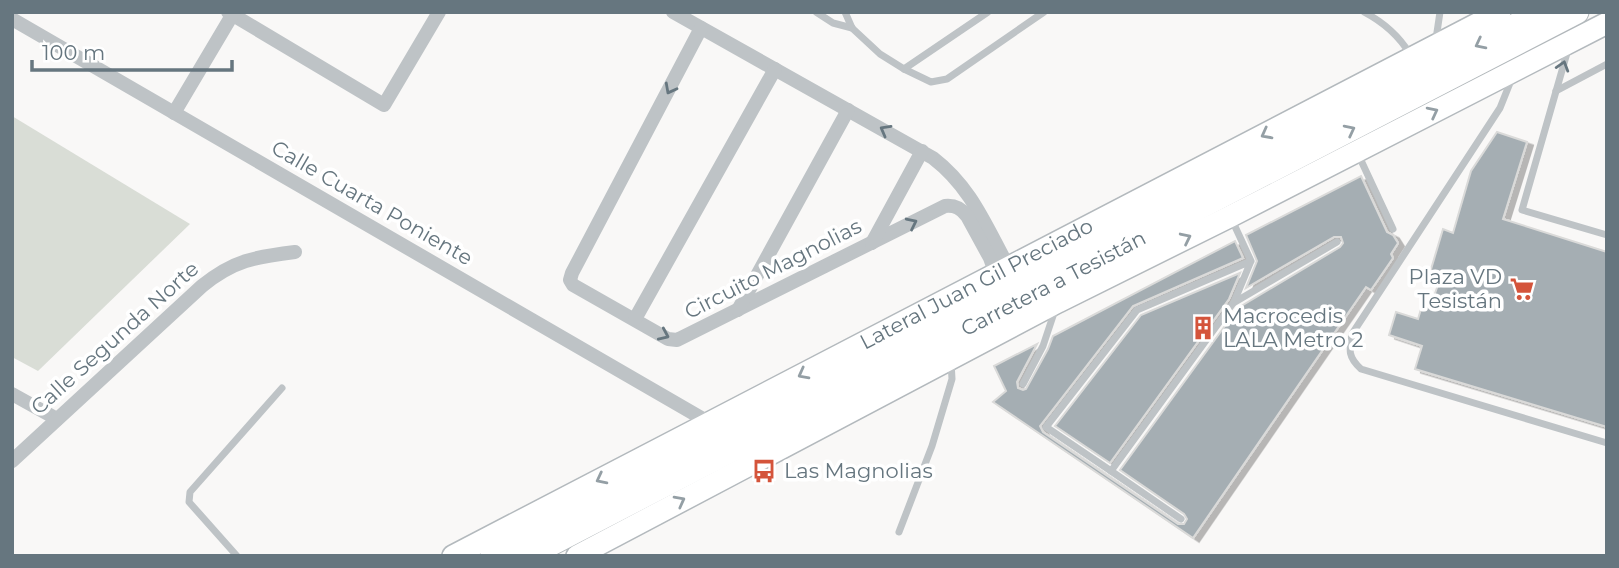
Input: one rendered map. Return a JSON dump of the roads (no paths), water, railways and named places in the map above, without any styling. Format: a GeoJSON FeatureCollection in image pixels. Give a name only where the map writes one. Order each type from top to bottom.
{"type":"FeatureCollection","features":[{"type":"Feature","properties":{"kind":"main road","name":"Carretera a Tesistán"},"geometry":{"type":"LineString","coordinates":[[900,364],[1541,12]]}},
{"type":"Feature","properties":{"kind":"main road","name":"Carretera a Tesistán"},"geometry":{"type":"LineString","coordinates":[[492,556],[856,377],[900,364],[1577,12]]}},
{"type":"Feature","properties":{"kind":"main road","name":"Lateral Juan Gil Preciado"},"geometry":{"type":"LineString","coordinates":[[577,556],[856,377],[891,328],[1496,13]]}},
{"type":"Feature","properties":{"kind":"main road","name":"Lateral Juan Gil Preciado"},"geometry":{"type":"LineString","coordinates":[[453,556],[710,422],[900,364],[951,358],[1607,23]]}},
{"type":"Feature","properties":{"kind":"main road"},"geometry":{"type":"LineString","coordinates":[[891,328],[900,364]]}},
{"type":"Feature","properties":{"kind":"main road","name":"Carretera a Tesistán"},"geometry":{"type":"LineString","coordinates":[[528,556],[856,377]]}},
{"type":"Feature","properties":{"kind":"street"},"geometry":{"type":"LineString","coordinates":[[174,113],[231,13],[384,105],[439,12]]}},
{"type":"Feature","properties":{"kind":"street"},"geometry":{"type":"LineString","coordinates":[[673,12],[922,151],[945,167],[972,200],[1002,272]]}},
{"type":"Feature","properties":{"kind":"street","name":"Calle Cuarta Poniente"},"geometry":{"type":"LineString","coordinates":[[12,19],[710,422]]}},
{"type":"Feature","properties":{"kind":"street","name":"Circuito Magnolias"},"geometry":{"type":"LineString","coordinates":[[701,28],[572,273],[570,279],[573,285],[668,339],[677,340],[945,206],[957,207],[967,216],[990,258],[1002,272]]}},
{"type":"Feature","properties":{"kind":"street"},"geometry":{"type":"LineString","coordinates":[[635,319],[775,69]]}},
{"type":"Feature","properties":{"kind":"street"},"geometry":{"type":"LineString","coordinates":[[738,310],[848,110]]}},
{"type":"Feature","properties":{"kind":"street"},"geometry":{"type":"LineString","coordinates":[[872,243],[922,151]]}},
{"type":"Feature","properties":{"kind":"street","name":"Calle Segunda Norte"},"geometry":{"type":"LineString","coordinates":[[12,461],[219,272],[260,256],[295,252]]}},
{"type":"Feature","properties":{"kind":"street"},"geometry":{"type":"LineString","coordinates":[[12,394],[57,419]]}},
{"type":"Feature","properties":{"kind":"lane"},"geometry":{"type":"LineString","coordinates":[[816,12],[833,23],[852,28]]}},
{"type":"Feature","properties":{"kind":"lane"},"geometry":{"type":"LineString","coordinates":[[845,12],[852,28],[880,54],[931,82],[947,79],[1044,12]]}},
{"type":"Feature","properties":{"kind":"lane"},"geometry":{"type":"LineString","coordinates":[[904,69],[988,12]]}},
{"type":"Feature","properties":{"kind":"lane"},"geometry":{"type":"LineString","coordinates":[[1364,12],[1391,31],[1412,58]]}},
{"type":"Feature","properties":{"kind":"lane"},"geometry":{"type":"LineString","coordinates":[[1435,46],[1440,12]]}},
{"type":"Feature","properties":{"kind":"lane"},"geometry":{"type":"LineString","coordinates":[[1571,41],[1522,210],[1607,235]]}},
{"type":"Feature","properties":{"kind":"lane"},"geometry":{"type":"LineString","coordinates":[[1556,91],[1607,64]]}},
{"type":"Feature","properties":{"kind":"lane"},"geometry":{"type":"LineString","coordinates":[[1514,71],[1500,108],[1352,334],[1352,361],[1361,369],[1607,443]]}},
{"type":"Feature","properties":{"kind":"lane"},"geometry":{"type":"LineString","coordinates":[[1356,151],[1393,229]]}},
{"type":"Feature","properties":{"kind":"lane"},"geometry":{"type":"LineString","coordinates":[[1111,471],[1234,302],[1251,261],[1231,216]]}},
{"type":"Feature","properties":{"kind":"lane"},"geometry":{"type":"LineString","coordinates":[[1234,302],[1336,242]]}},
{"type":"Feature","properties":{"kind":"lane"},"geometry":{"type":"LineString","coordinates":[[1181,519],[1046,427],[1137,310],[1251,261]]}},
{"type":"Feature","properties":{"kind":"lane"},"geometry":{"type":"LineString","coordinates":[[1023,384],[1043,346],[1058,302]]}},
{"type":"Feature","properties":{"kind":"lane"},"geometry":{"type":"LineString","coordinates":[[899,532],[936,433],[952,379],[951,358]]}},
{"type":"Feature","properties":{"kind":"lane"},"geometry":{"type":"LineString","coordinates":[[237,556],[189,502],[190,492],[282,388]]}},
{"type":"Feature","properties":{"kind":"place","name":"Plaza VD Tesistán"},"geometry":{"type":"Point","coordinates":[1522,289]}},
{"type":"Feature","properties":{"kind":"place","name":"Macrocedis LALA Metro 2"},"geometry":{"type":"Point","coordinates":[1203,328]}},
{"type":"Feature","properties":{"kind":"place","name":"Las Magnolias"},"geometry":{"type":"Point","coordinates":[764,471]}}]}
